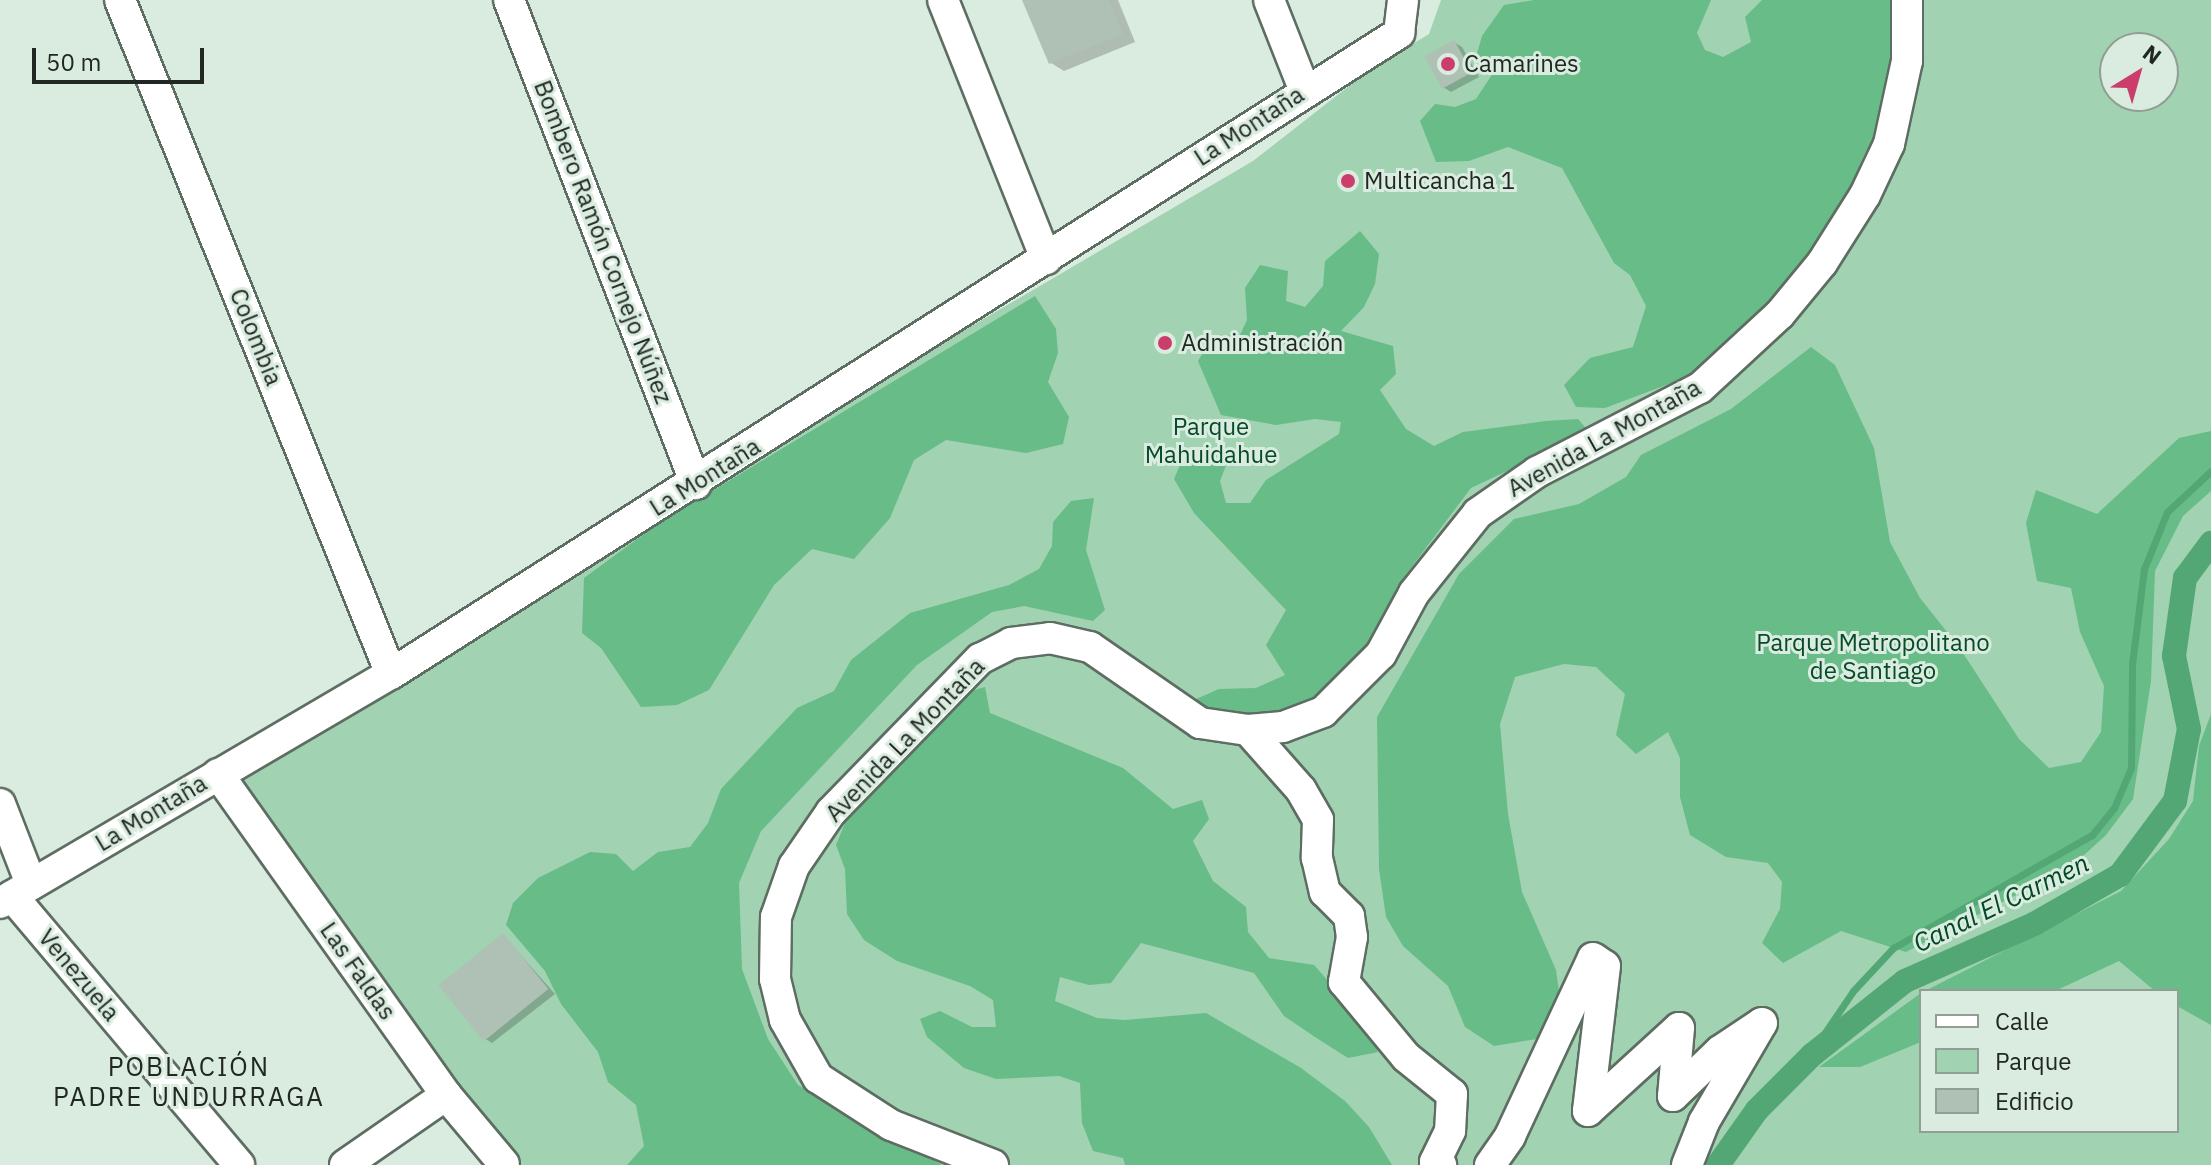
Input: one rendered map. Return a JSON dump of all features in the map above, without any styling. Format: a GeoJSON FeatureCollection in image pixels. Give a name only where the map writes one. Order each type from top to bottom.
{"type":"FeatureCollection","features":[{"type":"Feature","properties":{"kind":"street","name":"Colombia"},"geometry":{"type":"LineString","coordinates":[[120,0],[391,674]]}},
{"type":"Feature","properties":{"kind":"street","name":"Bombero Ramón Cornejo Núñez"},"geometry":{"type":"LineString","coordinates":[[509,0],[696,484]]}},
{"type":"Feature","properties":{"kind":"street"},"geometry":{"type":"LineString","coordinates":[[943,0],[1046,259]]}},
{"type":"Feature","properties":{"kind":"street"},"geometry":{"type":"LineString","coordinates":[[1269,0],[1304,89]]}},
{"type":"Feature","properties":{"kind":"street","name":"La Montaña"},"geometry":{"type":"LineString","coordinates":[[15,894],[391,674],[696,484],[1304,89],[1399,33],[1403,0]]}},
{"type":"Feature","properties":{"kind":"street","name":"Avenida La Montaña"},"geometry":{"type":"LineString","coordinates":[[993,1165],[891,1125],[818,1078],[785,1020],[775,979],[776,917],[794,866],[831,812],[980,659],[1011,643],[1050,638],[1090,647],[1200,723],[1248,730],[1283,727],[1323,712],[1381,654],[1414,593],[1478,513],[1537,472],[1700,388],[1780,314],[1845,227],[1889,144],[1907,61],[1907,0]]}},
{"type":"Feature","properties":{"kind":"street"},"geometry":{"type":"LineString","coordinates":[[1248,730],[1301,790],[1318,820],[1317,858],[1325,892],[1349,916],[1352,937],[1344,982],[1406,1057],[1452,1094],[1450,1131],[1435,1162],[1441,1165]]}},
{"type":"Feature","properties":{"kind":"street","name":"Las Faldas"},"geometry":{"type":"LineString","coordinates":[[218,774],[446,1095],[504,1164]]}},
{"type":"Feature","properties":{"kind":"street","name":"Venezuela"},"geometry":{"type":"LineString","coordinates":[[0,804],[15,894],[239,1165]]}},
{"type":"Feature","properties":{"kind":"street"},"geometry":{"type":"LineString","coordinates":[[1490,1165],[1510,1136],[1593,958],[1605,966],[1588,1111],[1679,1028],[1673,1096],[1720,1051],[1762,1023],[1704,1122],[1687,1165]]}},
{"type":"Feature","properties":{"kind":"street"},"geometry":{"type":"LineString","coordinates":[[345,1165],[446,1095]]}},
{"type":"Feature","properties":{"kind":"green space"},"geometry":{"type":"Polygon","coordinates":[[[1441,0],[2211,0],[2211,1165],[518,1165],[463,1089],[419,1044],[233,783],[917,358],[1253,161],[1367,72],[1429,34],[1441,0]]]}},
{"type":"Feature","properties":{"kind":"green space"},"geometry":{"type":"Polygon","coordinates":[[[1534,0],[1711,0],[1697,33],[1705,50],[1723,57],[1751,42],[1745,17],[1762,0],[1897,0],[1894,96],[1862,159],[1845,207],[1795,282],[1706,370],[1605,408],[1576,407],[1564,385],[1590,358],[1633,347],[1646,306],[1630,275],[1614,263],[1562,168],[1508,147],[1469,161],[1436,162],[1420,121],[1435,104],[1455,107],[1476,99],[1495,70],[1476,57],[1482,36],[1504,5],[1534,0]]]}},
{"type":"Feature","properties":{"kind":"green space"},"geometry":{"type":"Polygon","coordinates":[[[1360,231],[1379,254],[1375,284],[1364,307],[1341,331],[1393,346],[1396,374],[1380,390],[1406,429],[1434,446],[1463,432],[1546,421],[1578,419],[1589,432],[1471,488],[1401,581],[1368,650],[1310,709],[1263,720],[1207,719],[1187,703],[1219,689],[1256,688],[1285,675],[1266,645],[1286,610],[1194,513],[1174,479],[1183,458],[1214,448],[1228,460],[1220,481],[1226,503],[1250,503],[1266,480],[1339,434],[1341,422],[1315,419],[1276,425],[1221,415],[1198,361],[1213,336],[1240,335],[1247,320],[1245,288],[1260,265],[1288,271],[1286,301],[1305,307],[1323,286],[1325,261],[1360,231]]]}},
{"type":"Feature","properties":{"kind":"green space"},"geometry":{"type":"Polygon","coordinates":[[[1035,296],[1056,329],[1058,353],[1048,382],[1069,417],[1063,444],[1026,453],[946,440],[914,460],[890,518],[854,559],[812,549],[774,585],[709,690],[677,705],[641,707],[601,648],[582,633],[584,578],[659,523],[1035,296]]]}},
{"type":"Feature","properties":{"kind":"green space","name":"Parque Metropolitano de Santiago"},"geometry":{"type":"Polygon","coordinates":[[[1811,347],[1835,365],[1874,448],[1890,542],[1920,598],[1959,647],[2019,739],[2049,768],[2081,762],[2101,732],[2104,686],[2080,632],[2071,588],[2037,581],[2026,523],[2036,490],[2097,514],[2179,438],[2211,431],[2211,491],[2183,516],[2155,571],[2151,681],[2133,799],[2106,835],[2072,866],[1906,952],[1841,931],[1783,963],[1762,943],[1780,909],[1782,882],[1768,863],[1726,857],[1690,835],[1680,797],[1680,758],[1668,732],[1636,754],[1616,735],[1625,694],[1596,667],[1564,664],[1515,677],[1500,724],[1508,814],[1522,892],[1556,970],[1561,1006],[1537,1039],[1494,1046],[1465,1027],[1448,986],[1403,946],[1386,917],[1379,869],[1377,717],[1459,574],[1514,519],[1579,504],[1626,477],[1641,455],[1731,409],[1811,347]]]}},
{"type":"Feature","properties":{"kind":"green space"},"geometry":{"type":"Polygon","coordinates":[[[1094,498],[1086,550],[1105,610],[1093,621],[1024,606],[992,612],[917,665],[761,831],[739,883],[742,969],[768,1039],[798,1085],[942,1165],[627,1165],[644,1146],[636,1105],[608,1082],[598,1052],[561,1004],[545,971],[506,925],[513,903],[538,878],[590,852],[616,854],[633,871],[658,852],[690,847],[708,823],[721,789],[797,708],[834,691],[851,660],[910,613],[1009,585],[1039,569],[1052,546],[1053,522],[1071,501],[1094,498]]]}},
{"type":"Feature","properties":{"kind":"green space"},"geometry":{"type":"Polygon","coordinates":[[[985,687],[990,713],[1123,768],[1173,809],[1202,800],[1209,819],[1193,841],[1213,881],[1246,907],[1248,932],[1269,958],[1314,965],[1366,1024],[1378,1052],[1348,1058],[1315,1037],[1284,1016],[1254,973],[1141,943],[1111,983],[1089,985],[1060,977],[1055,1001],[1097,1018],[1125,1020],[1206,1013],[1301,1068],[1345,1101],[1369,1127],[1392,1165],[1125,1165],[1123,1158],[1093,1151],[1082,1123],[1080,1083],[1059,1076],[996,1079],[964,1068],[927,1037],[920,1019],[940,1011],[972,1027],[996,1027],[993,1000],[970,986],[897,961],[864,940],[847,914],[845,869],[836,845],[852,806],[963,693],[985,687]]]}},
{"type":"Feature","properties":{"kind":"green space"},"geometry":{"type":"Polygon","coordinates":[[[2211,714],[2211,1025],[2179,1007],[2179,989],[2153,989],[2119,961],[2059,989],[1929,989],[2121,891],[2169,839],[2193,801],[2199,746],[2211,714]]]}},
{"type":"Feature","properties":{"kind":"green space"},"geometry":{"type":"Polygon","coordinates":[[[1919,994],[1919,1043],[1860,1067],[1819,1067],[1919,994]]]}},
{"type":"Feature","properties":{"kind":"building"},"geometry":{"type":"Polygon","coordinates":[[[1022,0],[1109,0],[1123,34],[1049,64],[1022,0]]]}},
{"type":"Feature","properties":{"kind":"building","name":"Camarines"},"geometry":{"type":"Polygon","coordinates":[[[1454,40],[1472,72],[1442,89],[1424,56],[1454,40]]]}},
{"type":"Feature","properties":{"kind":"building"},"geometry":{"type":"Polygon","coordinates":[[[503,933],[548,989],[484,1041],[438,985],[503,933]]]}},
{"type":"Feature","properties":{"kind":"waterway"},"geometry":{"type":"LineString","coordinates":[[1807,1059],[1853,991],[1893,948],[2092,835],[2114,808],[2131,768],[2132,664],[2144,569],[2167,512],[2211,471]]}},
{"type":"Feature","properties":{"kind":"waterway","name":"Canal El Carmen"},"geometry":{"type":"LineString","coordinates":[[1718,1165],[1757,1110],[1812,1055],[1905,981],[2034,924],[2120,875],[2175,801],[2189,729],[2174,656],[2185,578],[2211,543]]}},
{"type":"Feature","properties":{"kind":"place","name":"Camarines"},"geometry":{"type":"Point","coordinates":[1448,64]}},
{"type":"Feature","properties":{"kind":"place","name":"Multicancha 1"},"geometry":{"type":"Point","coordinates":[1348,181]}},
{"type":"Feature","properties":{"kind":"place","name":"Administración"},"geometry":{"type":"Point","coordinates":[1165,343]}},
{"type":"Feature","properties":{"kind":"district","name":"POBLACIÓN PADRE UNDURRAGA"},"geometry":{"type":"Point","coordinates":[189,1082]}},
{"type":"Feature","properties":{"kind":"park label","name":"Parque Mahuidahue"},"geometry":{"type":"Point","coordinates":[1211,441]}}]}
